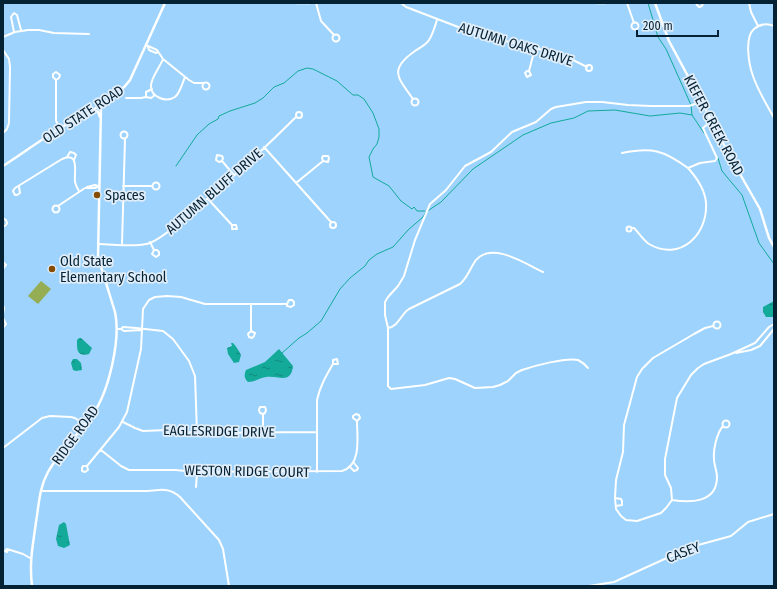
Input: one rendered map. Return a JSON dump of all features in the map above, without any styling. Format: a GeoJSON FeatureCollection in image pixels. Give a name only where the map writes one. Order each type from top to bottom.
{"type":"FeatureCollection","features":[{"type":"Feature","properties":{"kind":"street","name":"OLD STATE ROAD"},"geometry":{"type":"LineString","coordinates":[[3,166],[60,128],[93,110],[117,94],[127,85],[147,46],[165,3]]}},
{"type":"Feature","properties":{"kind":"street"},"geometry":{"type":"LineString","coordinates":[[297,3],[310,3]]}},
{"type":"Feature","properties":{"kind":"street"},"geometry":{"type":"LineString","coordinates":[[316,3],[321,21],[334,35]]}},
{"type":"Feature","properties":{"kind":"street","name":"AUTUMN OAKS DRIVE"},"geometry":{"type":"LineString","coordinates":[[401,3],[402,5],[437,20],[487,38],[536,48],[567,58],[587,67]]}},
{"type":"Feature","properties":{"kind":"street"},"geometry":{"type":"LineString","coordinates":[[597,3],[605,3]]}},
{"type":"Feature","properties":{"kind":"street"},"geometry":{"type":"LineString","coordinates":[[627,3],[634,24]]}},
{"type":"Feature","properties":{"kind":"street","name":"KIEFER CREEK ROAD"},"geometry":{"type":"LineString","coordinates":[[656,3],[669,41],[760,209],[769,238],[774,247]]}},
{"type":"Feature","properties":{"kind":"street"},"geometry":{"type":"LineString","coordinates":[[696,3],[699,7],[702,6],[703,3]]}},
{"type":"Feature","properties":{"kind":"street"},"geometry":{"type":"LineString","coordinates":[[749,3],[750,12],[758,26]]}},
{"type":"Feature","properties":{"kind":"street"},"geometry":{"type":"LineString","coordinates":[[14,32],[11,16],[14,13],[18,15],[21,30]]}},
{"type":"Feature","properties":{"kind":"street"},"geometry":{"type":"LineString","coordinates":[[413,99],[400,81],[398,72],[399,67],[405,58],[428,41],[437,20]]}},
{"type":"Feature","properties":{"kind":"street"},"geometry":{"type":"LineString","coordinates":[[774,26],[766,24],[758,26],[751,33],[748,42],[752,75],[774,118]]}},
{"type":"Feature","properties":{"kind":"street"},"geometry":{"type":"LineString","coordinates":[[3,36],[21,30],[89,34]]}},
{"type":"Feature","properties":{"kind":"street"},"geometry":{"type":"LineString","coordinates":[[147,46],[156,50],[163,59],[191,82],[204,84]]}},
{"type":"Feature","properties":{"kind":"street"},"geometry":{"type":"LineString","coordinates":[[529,71],[536,48]]}},
{"type":"Feature","properties":{"kind":"street"},"geometry":{"type":"LineString","coordinates":[[3,50],[9,60],[10,67],[9,123],[7,129],[3,133]]}},
{"type":"Feature","properties":{"kind":"street"},"geometry":{"type":"LineString","coordinates":[[163,59],[153,80],[152,90],[155,95],[159,98],[165,99],[174,97],[179,92],[184,77]]}},
{"type":"Feature","properties":{"kind":"street"},"geometry":{"type":"LineString","coordinates":[[56,80],[56,121],[60,128]]}},
{"type":"Feature","properties":{"kind":"street"},"geometry":{"type":"LineString","coordinates":[[146,96],[146,92],[152,90]]}},
{"type":"Feature","properties":{"kind":"street"},"geometry":{"type":"LineString","coordinates":[[126,98],[141,98],[146,96],[150,98],[155,95]]}},
{"type":"Feature","properties":{"kind":"street","name":"RIDGE ROAD"},"geometry":{"type":"LineString","coordinates":[[32,586],[30,558],[41,491],[48,473],[54,464],[96,410],[104,393],[119,329],[113,302],[98,257],[101,108],[105,102]]}},
{"type":"Feature","properties":{"kind":"street"},"geometry":{"type":"LineString","coordinates":[[588,368],[585,364],[579,361],[567,360],[522,370],[500,386],[475,388],[455,378],[449,378],[425,385],[393,390],[389,388],[388,328],[385,315],[385,302],[404,276],[415,240],[430,204],[446,190],[465,166],[479,160],[491,152],[512,132],[536,122],[556,107],[586,102],[651,106],[689,106],[701,102]]}},
{"type":"Feature","properties":{"kind":"street"},"geometry":{"type":"LineString","coordinates":[[93,110],[98,112],[101,119]]}},
{"type":"Feature","properties":{"kind":"street","name":"AUTUMN BLUFF DRIVE"},"geometry":{"type":"LineString","coordinates":[[98,244],[135,245],[150,242],[182,220],[208,199],[296,117]]}},
{"type":"Feature","properties":{"kind":"street"},"geometry":{"type":"LineString","coordinates":[[688,168],[698,163],[715,161],[717,158],[703,128],[711,121]]}},
{"type":"Feature","properties":{"kind":"street"},"geometry":{"type":"LineString","coordinates":[[122,244],[125,139]]}},
{"type":"Feature","properties":{"kind":"street"},"geometry":{"type":"LineString","coordinates":[[264,147],[331,222]]}},
{"type":"Feature","properties":{"kind":"street"},"geometry":{"type":"LineString","coordinates":[[622,153],[645,150],[661,152],[675,159],[688,168],[697,178],[706,203],[701,228],[692,240],[683,247],[677,249],[662,248],[650,244],[634,228],[631,228]]}},
{"type":"Feature","properties":{"kind":"street"},"geometry":{"type":"LineString","coordinates":[[67,157],[70,152],[76,155],[74,160],[76,164],[76,184],[79,191]]}},
{"type":"Feature","properties":{"kind":"street"},"geometry":{"type":"LineString","coordinates":[[18,187],[62,158],[67,157],[74,160]]}},
{"type":"Feature","properties":{"kind":"street"},"geometry":{"type":"LineString","coordinates":[[222,161],[234,175]]}},
{"type":"Feature","properties":{"kind":"street"},"geometry":{"type":"LineString","coordinates":[[296,183],[323,161]]}},
{"type":"Feature","properties":{"kind":"street"},"geometry":{"type":"LineString","coordinates":[[58,206],[85,188],[99,186]]}},
{"type":"Feature","properties":{"kind":"street"},"geometry":{"type":"LineString","coordinates":[[124,186],[152,186]]}},
{"type":"Feature","properties":{"kind":"street"},"geometry":{"type":"LineString","coordinates":[[208,199],[232,225]]}},
{"type":"Feature","properties":{"kind":"street"},"geometry":{"type":"LineString","coordinates":[[3,218],[7,223],[3,227]]}},
{"type":"Feature","properties":{"kind":"street"},"geometry":{"type":"LineString","coordinates":[[150,242],[154,250]]}},
{"type":"Feature","properties":{"kind":"street"},"geometry":{"type":"LineString","coordinates":[[388,328],[393,327],[403,313],[409,309],[460,284],[467,277],[477,259],[484,255],[493,253],[504,254],[543,272]]}},
{"type":"Feature","properties":{"kind":"street"},"geometry":{"type":"LineString","coordinates":[[3,262],[6,265],[3,269]]}},
{"type":"Feature","properties":{"kind":"street"},"geometry":{"type":"LineString","coordinates":[[87,466],[123,422],[127,412],[141,349],[143,329],[142,314],[144,306],[149,300],[155,297],[176,296],[205,304],[287,304]]}},
{"type":"Feature","properties":{"kind":"street"},"geometry":{"type":"LineString","coordinates":[[251,304],[251,331]]}},
{"type":"Feature","properties":{"kind":"street"},"geometry":{"type":"LineString","coordinates":[[3,305],[3,314]]}},
{"type":"Feature","properties":{"kind":"street"},"geometry":{"type":"LineString","coordinates":[[3,318],[6,324],[3,328]]}},
{"type":"Feature","properties":{"kind":"street"},"geometry":{"type":"LineString","coordinates":[[713,326],[705,328],[653,358],[642,369],[637,377],[624,425],[623,452],[616,480],[616,506],[621,516],[628,521],[634,522],[661,512],[672,500],[671,491],[665,475],[664,462],[677,398],[691,375],[704,364],[756,343],[769,327],[774,324]]}},
{"type":"Feature","properties":{"kind":"street"},"geometry":{"type":"LineString","coordinates":[[119,329],[124,327],[158,330],[166,333],[173,339],[189,361],[196,382],[197,433]]}},
{"type":"Feature","properties":{"kind":"street"},"geometry":{"type":"LineString","coordinates":[[731,354],[751,350],[760,346],[774,329]]}},
{"type":"Feature","properties":{"kind":"street"},"geometry":{"type":"LineString","coordinates":[[317,472],[316,407],[325,377],[333,364]]}},
{"type":"Feature","properties":{"kind":"street"},"geometry":{"type":"LineString","coordinates":[[263,414],[263,432]]}},
{"type":"Feature","properties":{"kind":"street"},"geometry":{"type":"LineString","coordinates":[[3,448],[46,416],[71,417],[85,425]]}},
{"type":"Feature","properties":{"kind":"street"},"geometry":{"type":"LineString","coordinates":[[354,463],[358,468],[354,472],[350,467],[354,463],[356,452],[357,421]]}},
{"type":"Feature","properties":{"kind":"street","name":"EAGLESRIDGE DRIVE"},"geometry":{"type":"LineString","coordinates":[[123,422],[143,430],[167,430],[197,433],[317,432]]}},
{"type":"Feature","properties":{"kind":"street"},"geometry":{"type":"LineString","coordinates":[[672,500],[696,502],[708,497],[712,492],[717,479],[714,450],[723,426]]}},
{"type":"Feature","properties":{"kind":"street","name":"WESTON RIDGE COURT"},"geometry":{"type":"LineString","coordinates":[[101,450],[121,466],[129,470],[175,470],[197,472],[317,472],[342,471],[350,467]]}},
{"type":"Feature","properties":{"kind":"street"},"geometry":{"type":"LineString","coordinates":[[196,487],[197,472]]}},
{"type":"Feature","properties":{"kind":"street"},"geometry":{"type":"LineString","coordinates":[[41,491],[148,491],[161,489],[173,492],[180,497],[219,540],[223,549],[229,586]]}},
{"type":"Feature","properties":{"kind":"street"},"geometry":{"type":"LineString","coordinates":[[615,498],[621,499],[622,502],[622,505],[616,506]]}},
{"type":"Feature","properties":{"kind":"street","name":"CASEY"},"geometry":{"type":"LineString","coordinates":[[590,586],[614,582],[691,548],[731,536],[748,522],[774,514]]}},
{"type":"Feature","properties":{"kind":"street"},"geometry":{"type":"LineString","coordinates":[[8,550],[19,552],[30,558]]}},
{"type":"Feature","properties":{"kind":"shaded area"},"geometry":{"type":"Polygon","coordinates":[[[41,281],[51,289],[38,304],[28,296],[41,281]]]}},
{"type":"Feature","properties":{"kind":"water"},"geometry":{"type":"Polygon","coordinates":[[[774,301],[774,317],[766,317],[763,312],[763,307],[774,301]]]}},
{"type":"Feature","properties":{"kind":"water"},"geometry":{"type":"Polygon","coordinates":[[[81,338],[92,348],[89,354],[85,355],[78,352],[77,340],[81,338]]]}},
{"type":"Feature","properties":{"kind":"water"},"geometry":{"type":"Polygon","coordinates":[[[231,343],[234,344],[241,355],[239,362],[234,363],[228,354],[227,348],[232,346],[231,343]]]}},
{"type":"Feature","properties":{"kind":"water"},"geometry":{"type":"Polygon","coordinates":[[[279,349],[293,366],[290,375],[283,378],[266,377],[248,382],[245,376],[246,370],[265,362],[279,349]]]}},
{"type":"Feature","properties":{"kind":"water"},"geometry":{"type":"Polygon","coordinates":[[[73,359],[77,359],[81,363],[82,370],[73,370],[71,363],[73,359]]]}},
{"type":"Feature","properties":{"kind":"water"},"geometry":{"type":"Polygon","coordinates":[[[64,522],[66,524],[70,545],[64,548],[58,546],[56,539],[59,525],[64,522]]]}},
{"type":"Feature","properties":{"kind":"waterway"},"geometry":{"type":"LineString","coordinates":[[648,3],[658,37],[666,49],[691,105],[692,115],[704,133]]}},
{"type":"Feature","properties":{"kind":"waterway"},"geometry":{"type":"LineString","coordinates":[[176,166],[197,135],[209,124],[218,119],[219,116],[255,103],[263,98],[274,87],[284,83],[298,71],[307,68],[313,69],[337,81],[353,95],[358,95],[364,99],[373,113],[379,129],[377,144],[369,157],[373,177],[389,186],[401,201],[412,209],[414,207],[417,211],[425,211]]}},
{"type":"Feature","properties":{"kind":"waterway"},"geometry":{"type":"LineString","coordinates":[[282,353],[321,321],[340,289],[350,278],[365,266],[369,260],[377,254],[393,247],[408,230],[423,217],[426,212],[441,202],[473,169],[523,135],[551,123],[574,118],[588,111],[615,110],[650,116],[680,113],[692,115]]}},
{"type":"Feature","properties":{"kind":"waterway"},"geometry":{"type":"LineString","coordinates":[[718,158],[722,171],[742,195],[759,243],[774,264]]}},
{"type":"Feature","properties":{"kind":"place","name":"Spaces"},"geometry":{"type":"Point","coordinates":[97,195]}},
{"type":"Feature","properties":{"kind":"place","name":"Old State Elementary School"},"geometry":{"type":"Point","coordinates":[52,269]}}]}
